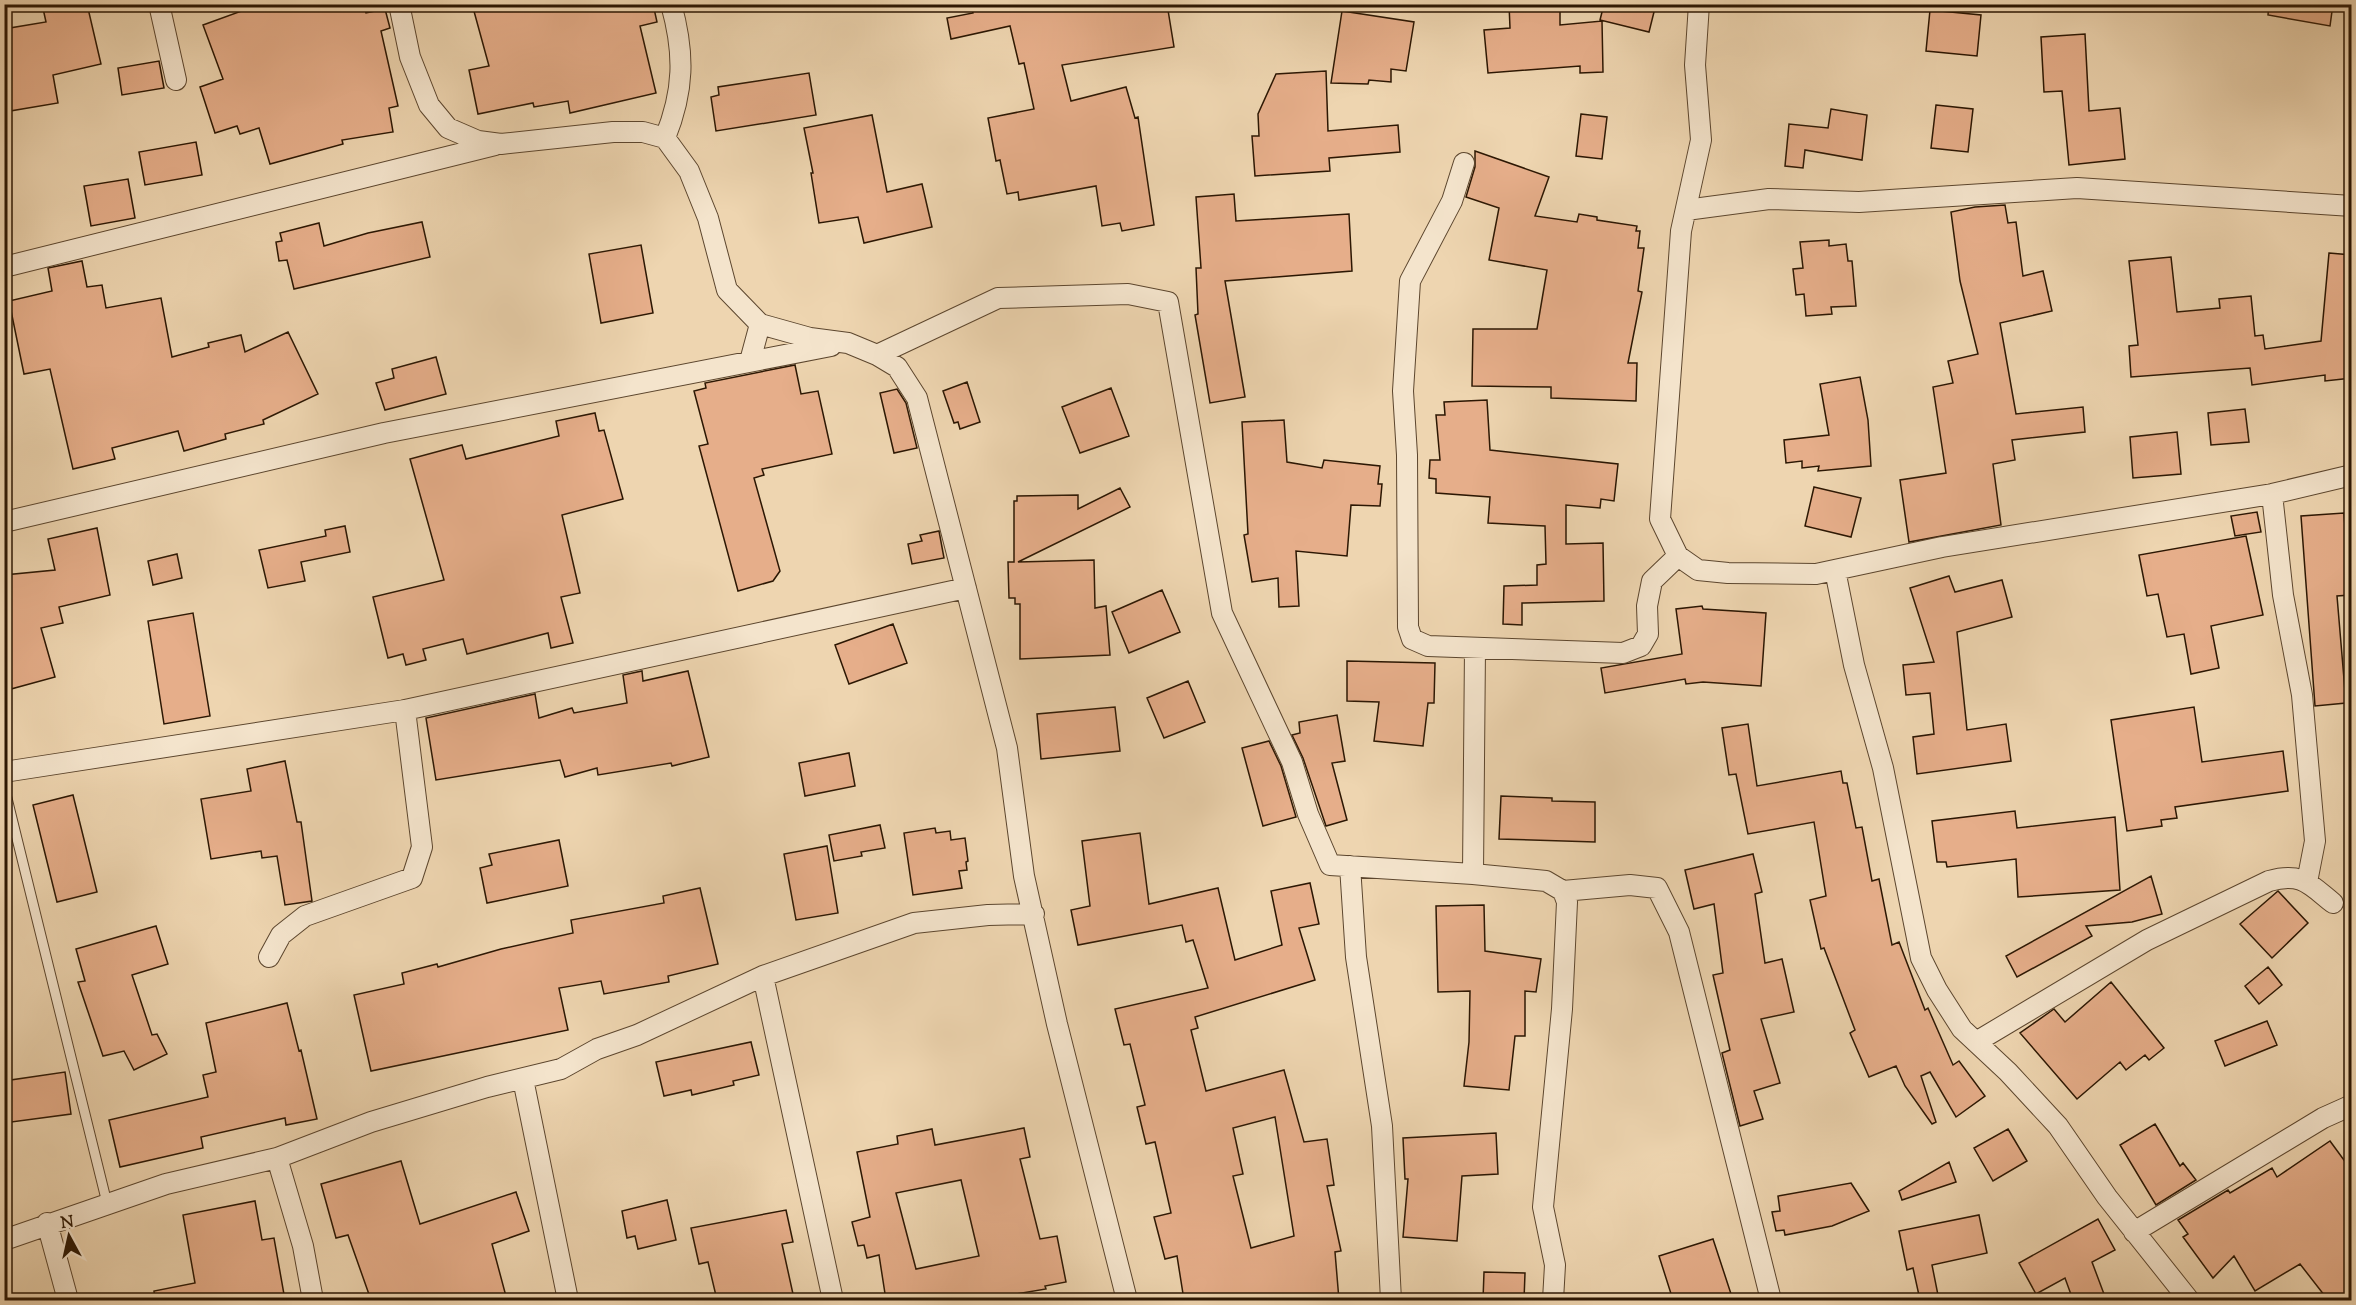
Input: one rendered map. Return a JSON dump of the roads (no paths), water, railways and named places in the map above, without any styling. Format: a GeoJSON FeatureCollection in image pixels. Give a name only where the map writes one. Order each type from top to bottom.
{"type":"FeatureCollection","features":[{"type":"Feature","properties":{"kind":"street"},"geometry":{"type":"LineString","coordinates":[[159,4],[176,80]]}},
{"type":"Feature","properties":{"kind":"street"},"geometry":{"type":"LineString","coordinates":[[399,4],[410,57],[429,105],[448,128],[478,141],[501,144]]}},
{"type":"Feature","properties":{"kind":"street"},"geometry":{"type":"LineString","coordinates":[[665,138],[677,108],[681,83],[679,32],[671,4]]}},
{"type":"Feature","properties":{"kind":"street"},"geometry":{"type":"LineString","coordinates":[[1699,4],[1695,65],[1701,140],[1681,231],[1660,519],[1678,556],[1698,570],[1728,573],[1816,574],[1942,547],[2271,494],[2352,475]]}},
{"type":"Feature","properties":{"kind":"street"},"geometry":{"type":"LineString","coordinates":[[5,265],[501,144],[613,132],[643,132],[665,138],[689,171],[708,218],[727,290],[760,324],[810,338],[848,343],[877,355],[897,367],[917,398],[1008,748],[1024,876],[1057,1024],[1127,1300]]}},
{"type":"Feature","properties":{"kind":"street"},"geometry":{"type":"LineString","coordinates":[[1464,163],[1452,201],[1410,281],[1402,391],[1407,454],[1408,627],[1412,639],[1421,645],[1623,652],[1641,646],[1648,634],[1647,606],[1652,581],[1678,556]]}},
{"type":"Feature","properties":{"kind":"street"},"geometry":{"type":"LineString","coordinates":[[1686,210],[1769,199],[1859,202],[2077,188],[2352,206]]}},
{"type":"Feature","properties":{"kind":"street"},"geometry":{"type":"LineString","coordinates":[[877,355],[998,298],[1128,294],[1168,302],[1222,613],[1292,762],[1308,814],[1330,865],[1546,881],[1563,891],[1630,885],[1657,888],[1679,932],[1770,1300]]}},
{"type":"Feature","properties":{"kind":"street"},"geometry":{"type":"LineString","coordinates":[[750,361],[760,324]]}},
{"type":"Feature","properties":{"kind":"street"},"geometry":{"type":"LineString","coordinates":[[4,522],[384,433],[848,343]]}},
{"type":"Feature","properties":{"kind":"street"},"geometry":{"type":"LineString","coordinates":[[2271,494],[2283,595],[2302,695],[2314,841],[2307,882]]}},
{"type":"Feature","properties":{"kind":"street"},"geometry":{"type":"LineString","coordinates":[[1835,570],[1854,665],[1883,768],[1921,958],[1962,1029],[2058,1126],[2107,1197],[2189,1300]]}},
{"type":"Feature","properties":{"kind":"street"},"geometry":{"type":"LineString","coordinates":[[4,772],[405,710],[966,588]]}},
{"type":"Feature","properties":{"kind":"street"},"geometry":{"type":"LineString","coordinates":[[1473,874],[1475,648]]}},
{"type":"Feature","properties":{"kind":"street"},"geometry":{"type":"LineString","coordinates":[[269,957],[281,935],[306,916],[412,878],[422,847],[405,710]]}},
{"type":"Feature","properties":{"kind":"street"},"geometry":{"type":"LineString","coordinates":[[1350,866],[1356,957],[1382,1126],[1391,1300]]}},
{"type":"Feature","properties":{"kind":"street"},"geometry":{"type":"LineString","coordinates":[[1977,1042],[2147,940],[2269,880],[2284,877],[2301,878],[2333,903]]}},
{"type":"Feature","properties":{"kind":"street"},"geometry":{"type":"LineString","coordinates":[[1553,1300],[1555,1264],[1543,1207],[1562,1009],[1566,902],[1563,891]]}},
{"type":"Feature","properties":{"kind":"street"},"geometry":{"type":"LineString","coordinates":[[4,1240],[47,1223],[166,1184],[277,1158],[371,1122],[487,1087],[561,1069],[597,1049],[637,1035],[763,976],[914,923],[988,915],[1034,914]]}},
{"type":"Feature","properties":{"kind":"street"},"geometry":{"type":"LineString","coordinates":[[763,976],[833,1300]]}},
{"type":"Feature","properties":{"kind":"street"},"geometry":{"type":"LineString","coordinates":[[523,1079],[568,1300]]}},
{"type":"Feature","properties":{"kind":"street"},"geometry":{"type":"LineString","coordinates":[[2134,1232],[2313,1124],[2352,1106]]}},
{"type":"Feature","properties":{"kind":"street"},"geometry":{"type":"LineString","coordinates":[[277,1158],[303,1246],[313,1300]]}},
{"type":"Feature","properties":{"kind":"street"},"geometry":{"type":"LineString","coordinates":[[47,1223],[68,1300]]}},
{"type":"Feature","properties":{"kind":"lane"},"geometry":{"type":"LineString","coordinates":[[4,786],[107,1203]]}}]}
